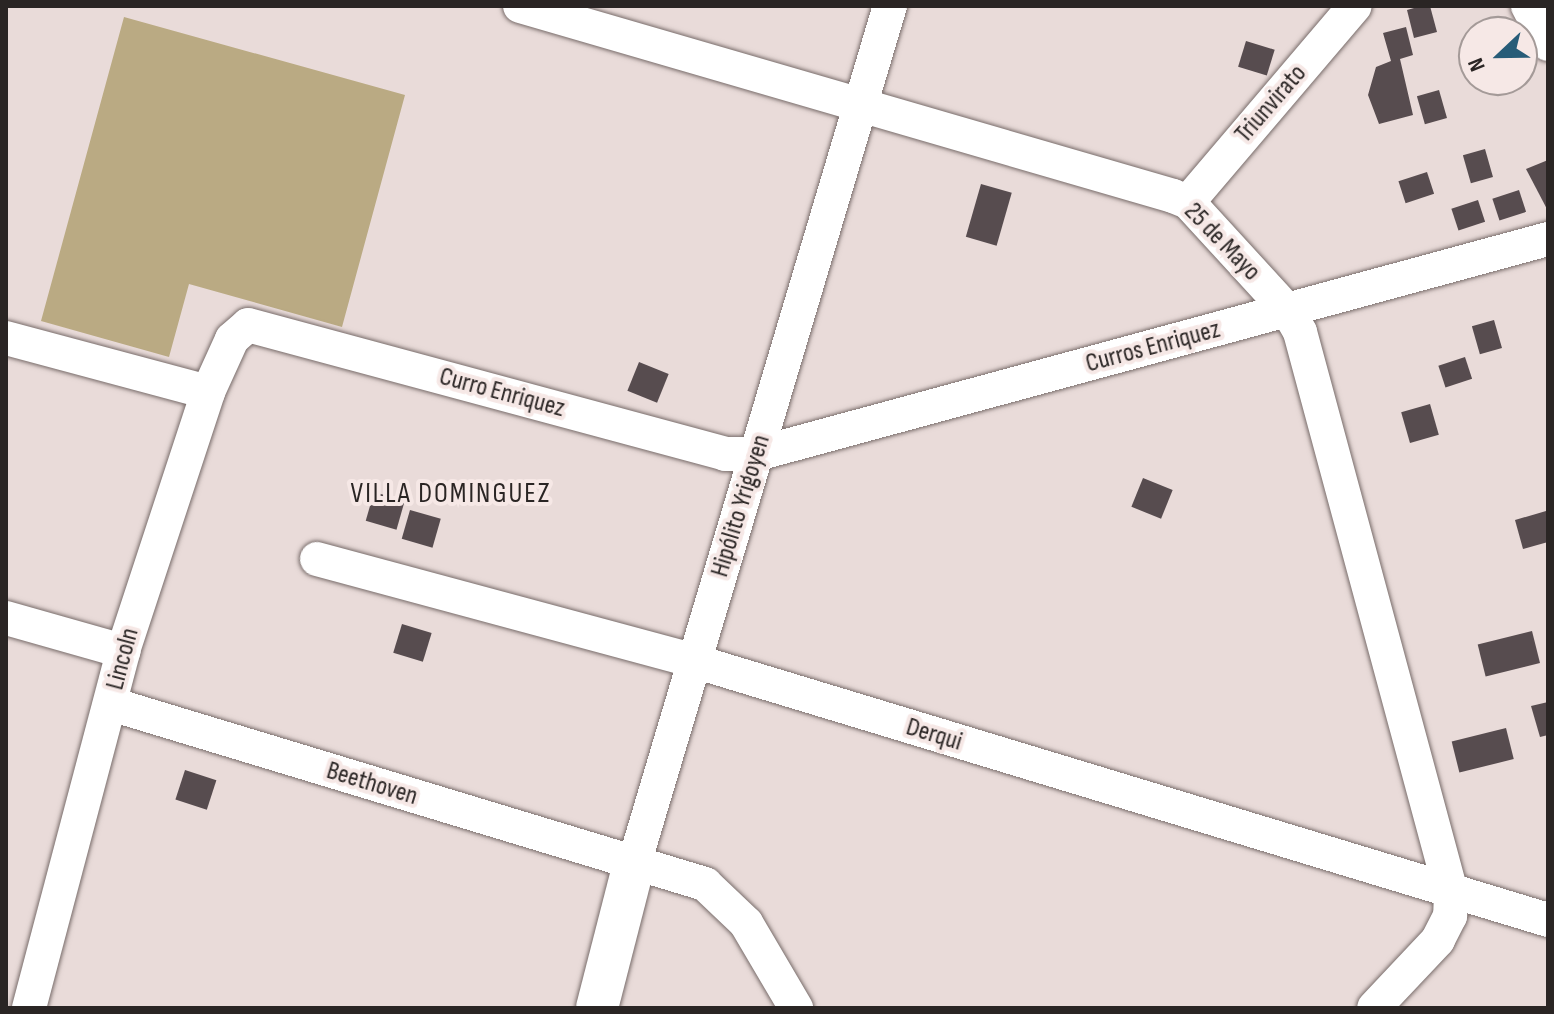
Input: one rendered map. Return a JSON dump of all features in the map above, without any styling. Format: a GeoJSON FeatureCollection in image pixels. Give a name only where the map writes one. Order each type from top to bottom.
{"type":"FeatureCollection","features":[{"type":"Feature","properties":{"kind":"main road","name":"Hipólito Yrigoyen"},"geometry":{"type":"LineString","coordinates":[[597,1008],[634,864]]}},
{"type":"Feature","properties":{"kind":"street","name":"25 de Mayo"},"geometry":{"type":"LineString","coordinates":[[520,6],[1188,202],[1288,311],[1304,347],[1451,892]]}},
{"type":"Feature","properties":{"kind":"street","name":"Hipólito Yrigoyen"},"geometry":{"type":"LineString","coordinates":[[634,864],[890,6]]}},
{"type":"Feature","properties":{"kind":"street","name":"Triunvirato"},"geometry":{"type":"LineString","coordinates":[[1188,202],[1355,6]]}},
{"type":"Feature","properties":{"kind":"street"},"geometry":{"type":"LineString","coordinates":[[1528,6],[1548,44]]}},
{"type":"Feature","properties":{"kind":"street","name":"Curros Enriquez"},"geometry":{"type":"LineString","coordinates":[[757,454],[1548,239]]}},
{"type":"Feature","properties":{"kind":"street","name":"Curro Enriquez"},"geometry":{"type":"LineString","coordinates":[[248,325],[725,454],[757,454]]}},
{"type":"Feature","properties":{"kind":"street","name":"Lincoln"},"geometry":{"type":"LineString","coordinates":[[29,1008],[123,651],[208,392],[232,339],[248,325]]}},
{"type":"Feature","properties":{"kind":"street"},"geometry":{"type":"LineString","coordinates":[[6,338],[208,392]]}},
{"type":"Feature","properties":{"kind":"street","name":"Derqui"},"geometry":{"type":"LineString","coordinates":[[317,559],[694,661],[1548,920]]}},
{"type":"Feature","properties":{"kind":"street"},"geometry":{"type":"LineString","coordinates":[[6,618],[123,651]]}},
{"type":"Feature","properties":{"kind":"street","name":"Beethoven"},"geometry":{"type":"LineString","coordinates":[[111,704],[718,891],[746,923],[796,1008]]}},
{"type":"Feature","properties":{"kind":"street"},"geometry":{"type":"LineString","coordinates":[[1374,1008],[1438,940],[1450,916],[1451,892]]}},
{"type":"Feature","properties":{"kind":"shaded area"},"geometry":{"type":"Polygon","coordinates":[[[124,17],[405,95],[342,327],[189,284],[169,357],[41,321],[124,17]]]}},
{"type":"Feature","properties":{"kind":"building"},"geometry":{"type":"Polygon","coordinates":[[[1430,6],[1437,32],[1414,38],[1407,10],[1430,6]]]}},
{"type":"Feature","properties":{"kind":"building"},"geometry":{"type":"Polygon","coordinates":[[[1406,27],[1413,55],[1400,59],[1413,115],[1379,124],[1368,95],[1376,67],[1391,61],[1383,33],[1406,27]]]}},
{"type":"Feature","properties":{"kind":"building"},"geometry":{"type":"Polygon","coordinates":[[[1246,41],[1275,50],[1267,76],[1238,67],[1246,41]]]}},
{"type":"Feature","properties":{"kind":"building"},"geometry":{"type":"Polygon","coordinates":[[[1439,90],[1447,118],[1425,124],[1417,96],[1439,90]]]}},
{"type":"Feature","properties":{"kind":"building"},"geometry":{"type":"Polygon","coordinates":[[[1485,149],[1493,177],[1471,183],[1463,155],[1485,149]]]}},
{"type":"Feature","properties":{"kind":"building"},"geometry":{"type":"Polygon","coordinates":[[[1548,160],[1548,211],[1526,169],[1548,160]]]}},
{"type":"Feature","properties":{"kind":"building"},"geometry":{"type":"Polygon","coordinates":[[[1427,172],[1434,194],[1406,203],[1398,181],[1427,172]]]}},
{"type":"Feature","properties":{"kind":"building"},"geometry":{"type":"Polygon","coordinates":[[[981,184],[1012,193],[997,246],[966,237],[981,184]]]}},
{"type":"Feature","properties":{"kind":"building"},"geometry":{"type":"Polygon","coordinates":[[[1519,190],[1526,212],[1499,221],[1492,199],[1519,190]]]}},
{"type":"Feature","properties":{"kind":"building"},"geometry":{"type":"Polygon","coordinates":[[[1478,200],[1485,222],[1458,231],[1451,209],[1478,200]]]}},
{"type":"Feature","properties":{"kind":"building"},"geometry":{"type":"Polygon","coordinates":[[[1494,320],[1502,348],[1480,354],[1472,326],[1494,320]]]}},
{"type":"Feature","properties":{"kind":"building"},"geometry":{"type":"Polygon","coordinates":[[[1465,357],[1472,379],[1445,388],[1438,366],[1465,357]]]}},
{"type":"Feature","properties":{"kind":"building"},"geometry":{"type":"Polygon","coordinates":[[[639,362],[669,374],[657,403],[627,391],[639,362]]]}},
{"type":"Feature","properties":{"kind":"building"},"geometry":{"type":"Polygon","coordinates":[[[1430,404],[1439,435],[1410,443],[1401,412],[1430,404]]]}},
{"type":"Feature","properties":{"kind":"building"},"geometry":{"type":"Polygon","coordinates":[[[1143,478],[1173,490],[1161,519],[1131,507],[1143,478]]]}},
{"type":"Feature","properties":{"kind":"building"},"geometry":{"type":"Polygon","coordinates":[[[374,492],[405,501],[396,530],[366,521],[374,492]]]}},
{"type":"Feature","properties":{"kind":"building"},"geometry":{"type":"Polygon","coordinates":[[[410,510],[441,519],[432,548],[402,539],[410,510]]]}},
{"type":"Feature","properties":{"kind":"building"},"geometry":{"type":"Polygon","coordinates":[[[1546,511],[1548,542],[1523,549],[1515,520],[1546,511]]]}},
{"type":"Feature","properties":{"kind":"building"},"geometry":{"type":"Polygon","coordinates":[[[402,624],[432,633],[423,662],[393,653],[402,624]]]}},
{"type":"Feature","properties":{"kind":"building"},"geometry":{"type":"Polygon","coordinates":[[[1532,631],[1540,663],[1486,677],[1478,645],[1532,631]]]}},
{"type":"Feature","properties":{"kind":"building"},"geometry":{"type":"Polygon","coordinates":[[[1548,702],[1548,735],[1540,737],[1531,706],[1548,702]]]}},
{"type":"Feature","properties":{"kind":"building"},"geometry":{"type":"Polygon","coordinates":[[[1506,728],[1514,759],[1459,773],[1452,742],[1506,728]]]}},
{"type":"Feature","properties":{"kind":"building"},"geometry":{"type":"Polygon","coordinates":[[[185,770],[216,780],[207,810],[175,799],[185,770]]]}},
{"type":"Feature","properties":{"kind":"district","name":"VILLA DOMINGUEZ"},"geometry":{"type":"Point","coordinates":[451,494]}}]}
